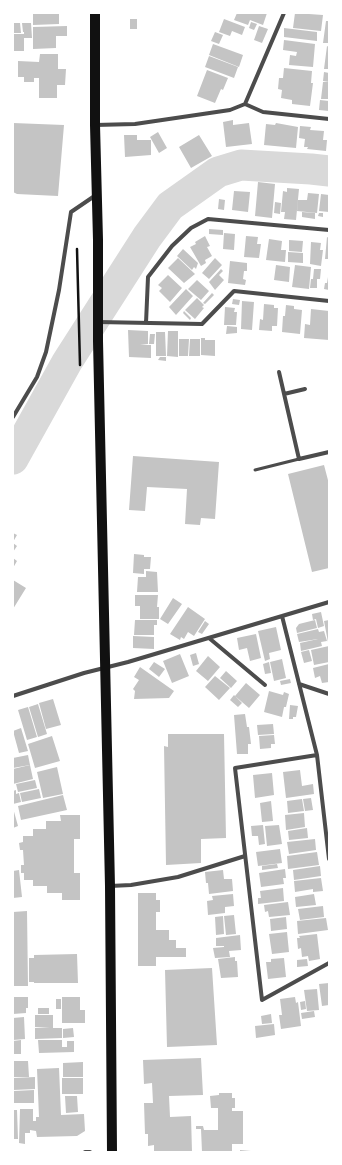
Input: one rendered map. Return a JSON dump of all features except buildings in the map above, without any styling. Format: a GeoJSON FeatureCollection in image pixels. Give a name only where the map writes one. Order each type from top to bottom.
{"type":"FeatureCollection","features":[{"type":"Feature","properties":{"kind":"main road"},"geometry":{"type":"LineString","coordinates":[[95,13],[95,125],[98,193],[98,341],[110,886],[112,1152]]}},
{"type":"Feature","properties":{"kind":"street"},"geometry":{"type":"LineString","coordinates":[[95,125],[142,123],[230,110],[245,104],[284,13]]}},
{"type":"Feature","properties":{"kind":"street"},"geometry":{"type":"LineString","coordinates":[[245,104],[263,112],[329,119]]}},
{"type":"Feature","properties":{"kind":"street"},"geometry":{"type":"LineString","coordinates":[[13,417],[37,377],[46,352],[59,290],[71,212],[98,193]]}},
{"type":"Feature","properties":{"kind":"street"},"geometry":{"type":"LineString","coordinates":[[146,323],[148,277],[172,246],[191,228],[208,219],[329,230]]}},
{"type":"Feature","properties":{"kind":"street"},"geometry":{"type":"LineString","coordinates":[[98,322],[202,324],[234,291],[329,301]]}},
{"type":"Feature","properties":{"kind":"street"},"geometry":{"type":"LineString","coordinates":[[279,372],[299,459],[329,452]]}},
{"type":"Feature","properties":{"kind":"street"},"geometry":{"type":"LineString","coordinates":[[284,394],[305,389]]}},
{"type":"Feature","properties":{"kind":"street"},"geometry":{"type":"LineString","coordinates":[[13,696],[84,673],[128,662],[329,602]]}},
{"type":"Feature","properties":{"kind":"street"},"geometry":{"type":"LineString","coordinates":[[282,616],[317,755],[329,859]]}},
{"type":"Feature","properties":{"kind":"street"},"geometry":{"type":"LineString","coordinates":[[208,638],[265,685]]}},
{"type":"Feature","properties":{"kind":"street"},"geometry":{"type":"LineString","coordinates":[[299,684],[329,694]]}},
{"type":"Feature","properties":{"kind":"street"},"geometry":{"type":"LineString","coordinates":[[317,755],[235,768],[262,1000],[329,963]]}},
{"type":"Feature","properties":{"kind":"street"},"geometry":{"type":"LineString","coordinates":[[110,886],[131,885],[178,878],[245,856]]}},
{"type":"Feature","properties":{"kind":"street"},"geometry":{"type":"LineString","coordinates":[[85,1152],[90,1152]]}},
{"type":"Feature","properties":{"kind":"lane"},"geometry":{"type":"LineString","coordinates":[[255,470],[299,459]]}},
{"type":"Feature","properties":{"kind":"path"},"geometry":{"type":"LineString","coordinates":[[77,247],[80,365]]}},
{"type":"Feature","properties":{"kind":"waterway"},"geometry":{"type":"LineString","coordinates":[[13,459],[67,362],[147,237],[170,206],[218,172],[241,165],[329,171]]}}]}
